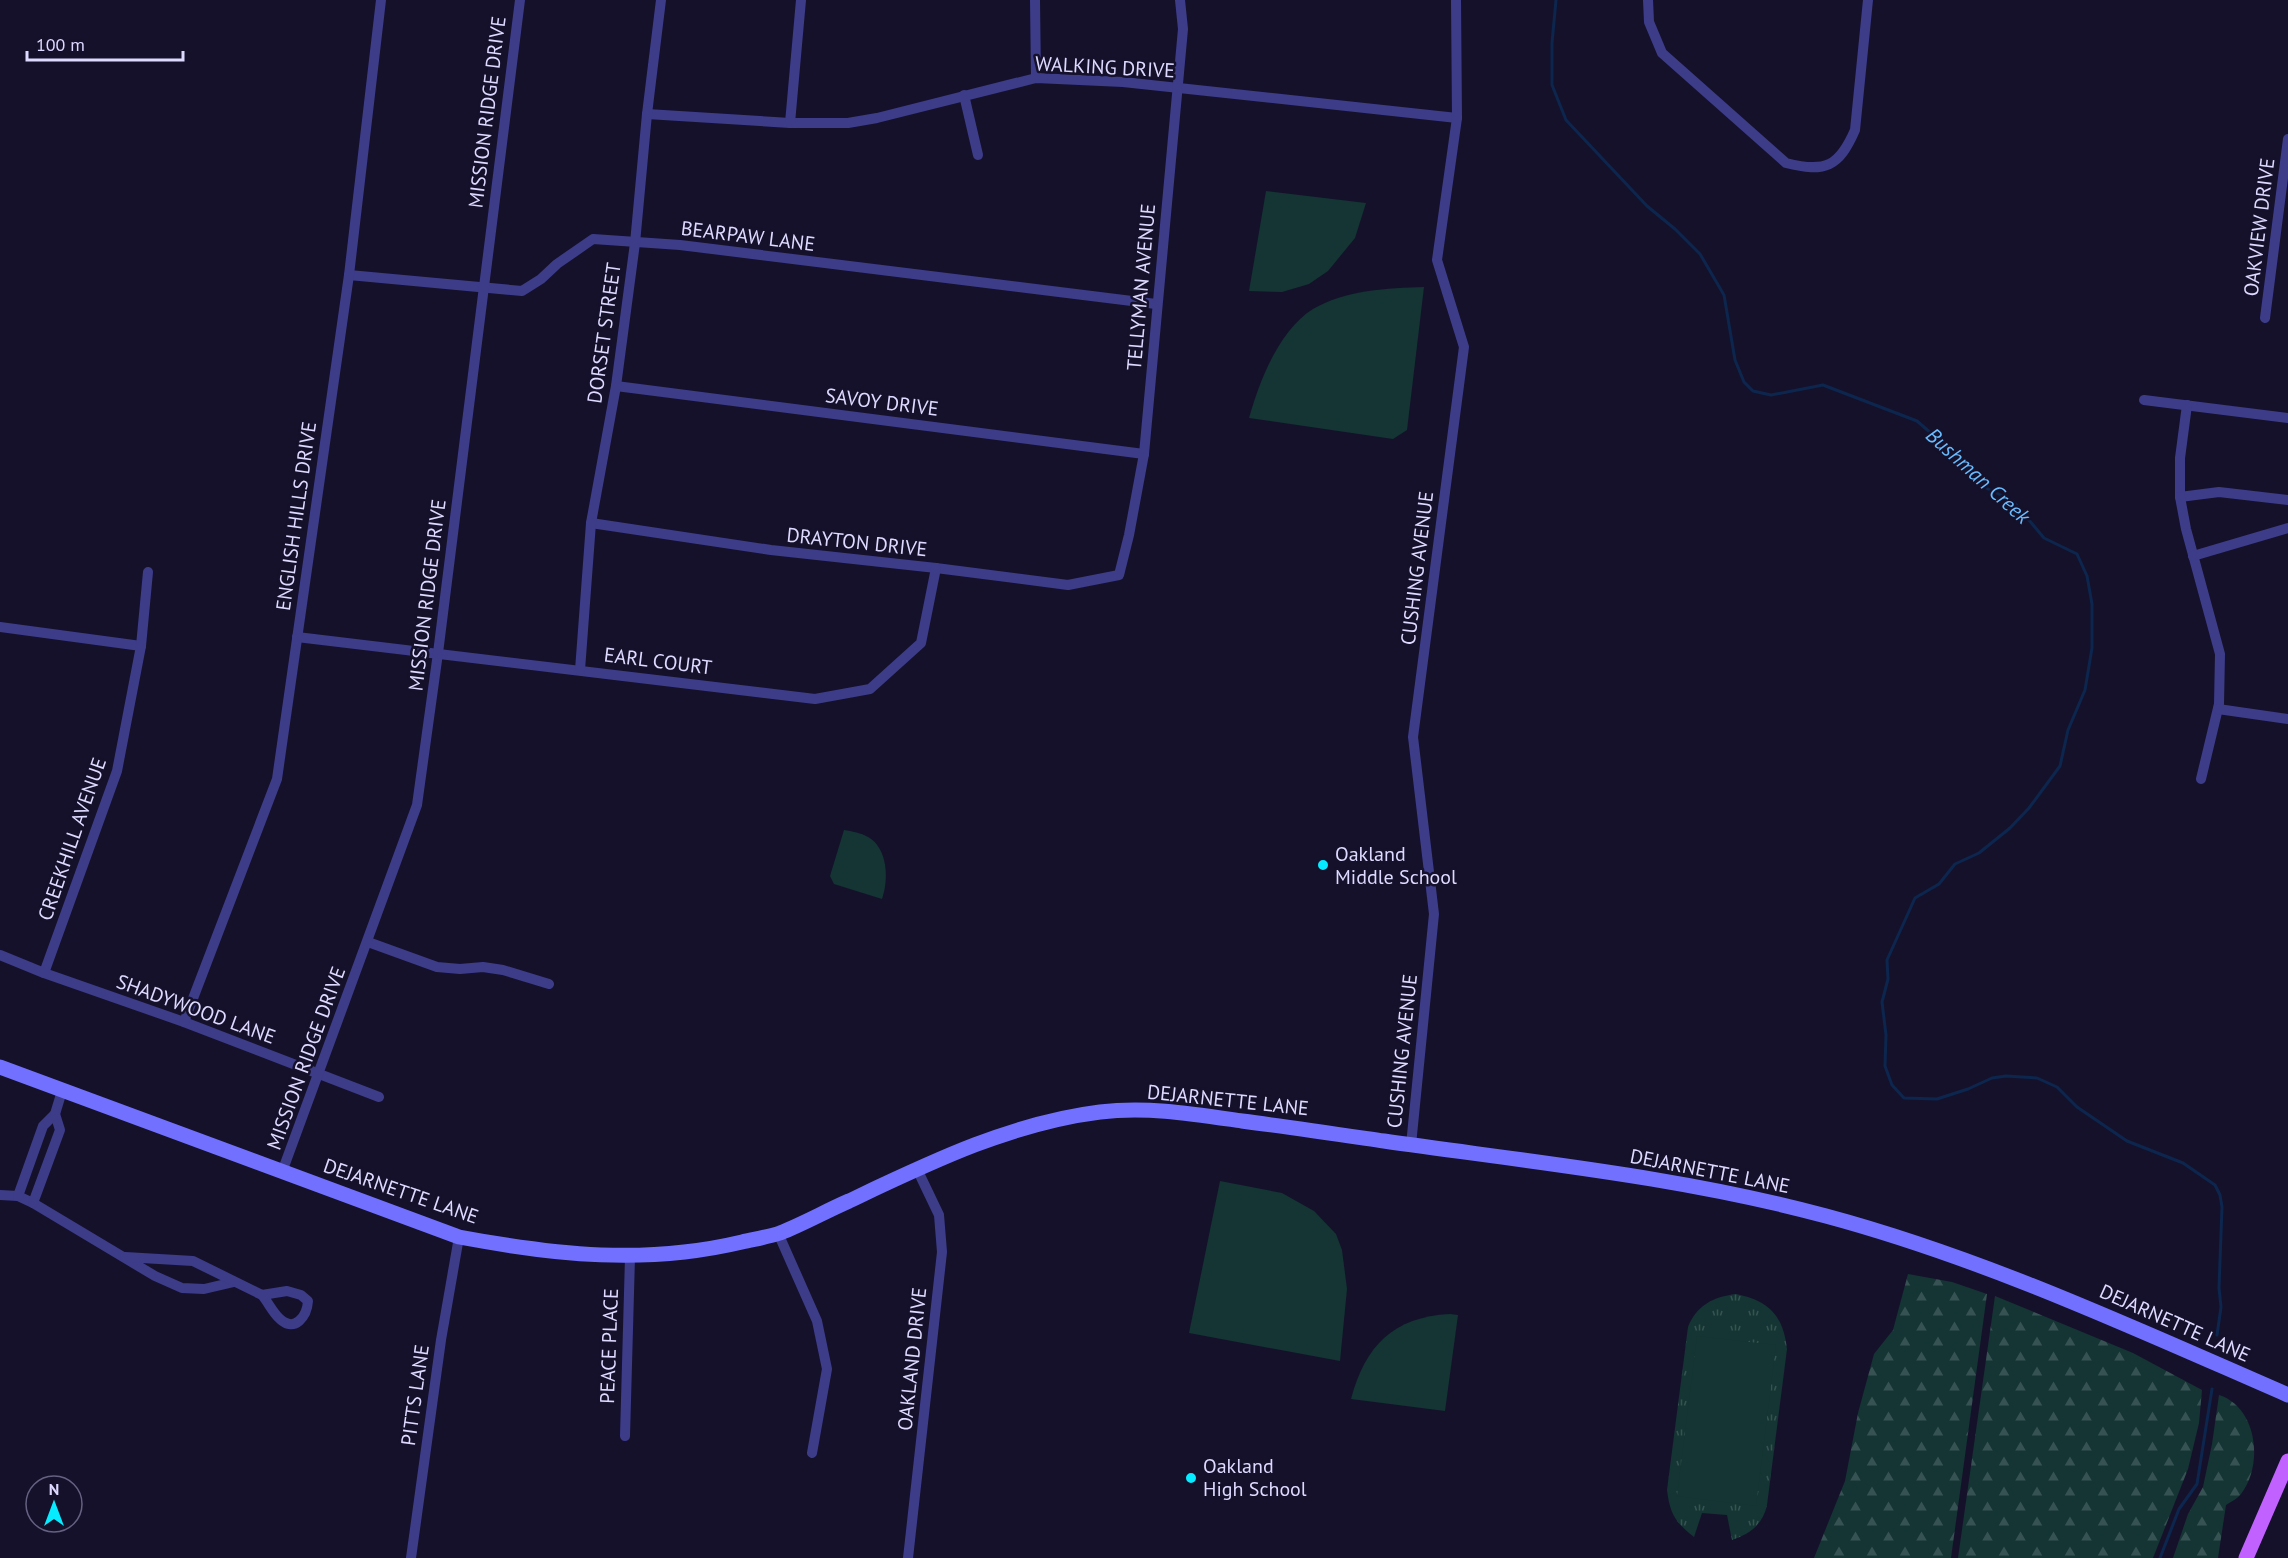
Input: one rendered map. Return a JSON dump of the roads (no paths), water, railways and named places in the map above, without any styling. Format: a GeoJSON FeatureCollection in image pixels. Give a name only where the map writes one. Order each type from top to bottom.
{"type":"FeatureCollection","features":[{"type":"Feature","properties":{"kind":"main road","name":"DEJARNETTE LANE"},"geometry":{"type":"LineString","coordinates":[[0,1067],[459,1237],[533,1250],[630,1257],[706,1251],[778,1233],[984,1141],[1046,1120],[1105,1111],[1166,1110],[1411,1144],[1639,1177],[1743,1196],[1826,1215],[1990,1268],[2069,1299],[2288,1395]]}},
{"type":"Feature","properties":{"kind":"main road"},"geometry":{"type":"LineString","coordinates":[[2246,1558],[2288,1461]]}},
{"type":"Feature","properties":{"kind":"street","name":"ENGLISH HILLS DRIVE"},"geometry":{"type":"LineString","coordinates":[[184,1022],[278,779],[349,275],[381,0]]}},
{"type":"Feature","properties":{"kind":"street","name":"MISSION RIDGE DRIVE"},"geometry":{"type":"LineString","coordinates":[[282,1172],[417,805],[520,0]]}},
{"type":"Feature","properties":{"kind":"street","name":"DORSET STREET"},"geometry":{"type":"LineString","coordinates":[[580,670],[591,523],[616,386],[635,243],[661,0]]}},
{"type":"Feature","properties":{"kind":"street"},"geometry":{"type":"LineString","coordinates":[[790,123],[801,0]]}},
{"type":"Feature","properties":{"kind":"street"},"geometry":{"type":"LineString","coordinates":[[1035,0],[1036,78]]}},
{"type":"Feature","properties":{"kind":"street","name":"TELLYMAN AVENUE"},"geometry":{"type":"LineString","coordinates":[[1119,575],[1129,536],[1144,454],[1183,29],[1180,0]]}},
{"type":"Feature","properties":{"kind":"street","name":"CUSHING AVENUE"},"geometry":{"type":"LineString","coordinates":[[1411,1144],[1434,914],[1413,736],[1464,347],[1437,260],[1457,118],[1456,0]]}},
{"type":"Feature","properties":{"kind":"street"},"geometry":{"type":"LineString","coordinates":[[1648,0],[1649,22],[1662,53],[1786,164],[1813,168],[1827,166],[1840,158],[1848,147],[1855,130],[1868,0]]}},
{"type":"Feature","properties":{"kind":"street","name":"WALKING DRIVE"},"geometry":{"type":"LineString","coordinates":[[647,114],[790,123],[848,123],[877,118],[1036,78],[1123,82],[1457,118]]}},
{"type":"Feature","properties":{"kind":"street"},"geometry":{"type":"LineString","coordinates":[[964,96],[978,155]]}},
{"type":"Feature","properties":{"kind":"street","name":"OAKVIEW DRIVE"},"geometry":{"type":"LineString","coordinates":[[2265,318],[2288,140]]}},
{"type":"Feature","properties":{"kind":"street","name":"BEARPAW LANE"},"geometry":{"type":"LineString","coordinates":[[349,275],[522,291],[593,239],[680,245],[1156,304]]}},
{"type":"Feature","properties":{"kind":"street","name":"SAVOY DRIVE"},"geometry":{"type":"LineString","coordinates":[[616,386],[1144,454]]}},
{"type":"Feature","properties":{"kind":"street"},"geometry":{"type":"LineString","coordinates":[[2144,400],[2288,418]]}},
{"type":"Feature","properties":{"kind":"street"},"geometry":{"type":"LineString","coordinates":[[2187,405],[2180,458],[2180,497],[2193,556],[2220,654],[2221,677],[2218,709],[2201,779]]}},
{"type":"Feature","properties":{"kind":"street"},"geometry":{"type":"LineString","coordinates":[[2180,497],[2219,492],[2288,500]]}},
{"type":"Feature","properties":{"kind":"street","name":"DRAYTON DRIVE"},"geometry":{"type":"LineString","coordinates":[[591,523],[771,550],[1068,585],[1119,575]]}},
{"type":"Feature","properties":{"kind":"street"},"geometry":{"type":"LineString","coordinates":[[2193,556],[2288,528]]}},
{"type":"Feature","properties":{"kind":"street","name":"EARL COURT"},"geometry":{"type":"LineString","coordinates":[[297,637],[815,699],[870,688],[921,644],[936,568]]}},
{"type":"Feature","properties":{"kind":"street","name":"CREEKHILL AVENUE"},"geometry":{"type":"LineString","coordinates":[[44,973],[117,771],[141,646],[148,572]]}},
{"type":"Feature","properties":{"kind":"street"},"geometry":{"type":"LineString","coordinates":[[0,627],[141,646]]}},
{"type":"Feature","properties":{"kind":"street"},"geometry":{"type":"LineString","coordinates":[[2218,709],[2288,719]]}},
{"type":"Feature","properties":{"kind":"street"},"geometry":{"type":"LineString","coordinates":[[368,942],[437,967],[503,970],[549,984]]}},
{"type":"Feature","properties":{"kind":"street","name":"SHADYWOOD LANE"},"geometry":{"type":"LineString","coordinates":[[0,955],[44,973],[184,1022],[379,1097]]}},
{"type":"Feature","properties":{"kind":"street"},"geometry":{"type":"LineString","coordinates":[[18,1196],[43,1126],[55,1114],[62,1091]]}},
{"type":"Feature","properties":{"kind":"street"},"geometry":{"type":"LineString","coordinates":[[33,1203],[60,1130],[55,1114]]}},
{"type":"Feature","properties":{"kind":"street","name":"OAKLAND DRIVE"},"geometry":{"type":"LineString","coordinates":[[908,1558],[942,1252],[939,1215],[917,1169]]}},
{"type":"Feature","properties":{"kind":"street"},"geometry":{"type":"LineString","coordinates":[[0,1195],[18,1196],[33,1203],[155,1276],[182,1288],[204,1289],[234,1282]]}},
{"type":"Feature","properties":{"kind":"street"},"geometry":{"type":"LineString","coordinates":[[778,1233],[817,1322],[827,1369],[812,1453]]}},
{"type":"Feature","properties":{"kind":"street","name":"PITTS LANE"},"geometry":{"type":"LineString","coordinates":[[411,1558],[441,1340],[459,1237]]}},
{"type":"Feature","properties":{"kind":"street"},"geometry":{"type":"LineString","coordinates":[[125,1257],[193,1260],[262,1295]]}},
{"type":"Feature","properties":{"kind":"street","name":"PEACE PLACE"},"geometry":{"type":"LineString","coordinates":[[625,1436],[630,1257]]}},
{"type":"Feature","properties":{"kind":"waterway","name":"Bushman Creek"},"geometry":{"type":"LineString","coordinates":[[1556,0],[1552,43],[1552,85],[1566,120],[1647,206],[1700,254],[1724,295],[1735,360],[1744,382],[1753,391],[1771,395],[1823,385],[1917,421],[1940,441],[1984,487],[2013,501],[2044,538],[2077,554],[2087,576],[2092,604],[2092,648],[2085,690],[2068,730],[2060,766],[2029,808],[2010,828],[1979,853],[1955,864],[1939,884],[1915,898],[1887,960],[1888,979],[1882,1002],[1886,1035],[1885,1066],[1892,1085],[1904,1098],[1937,1099],[1992,1078],[2006,1076],[2037,1078],[2057,1087],[2077,1107],[2127,1141],[2183,1163],[2215,1185],[2222,1207],[2219,1288],[2221,1307],[2217,1335]]}},
{"type":"Feature","properties":{"kind":"waterway","name":"Bushman Creek"},"geometry":{"type":"LineString","coordinates":[[2160,1558],[2179,1509],[2197,1484],[2212,1389]]}},
{"type":"Feature","properties":{"kind":"place","name":"Oakland Middle School"},"geometry":{"type":"Point","coordinates":[1323,865]}},
{"type":"Feature","properties":{"kind":"place","name":"Oakland High School"},"geometry":{"type":"Point","coordinates":[1191,1478]}}]}
